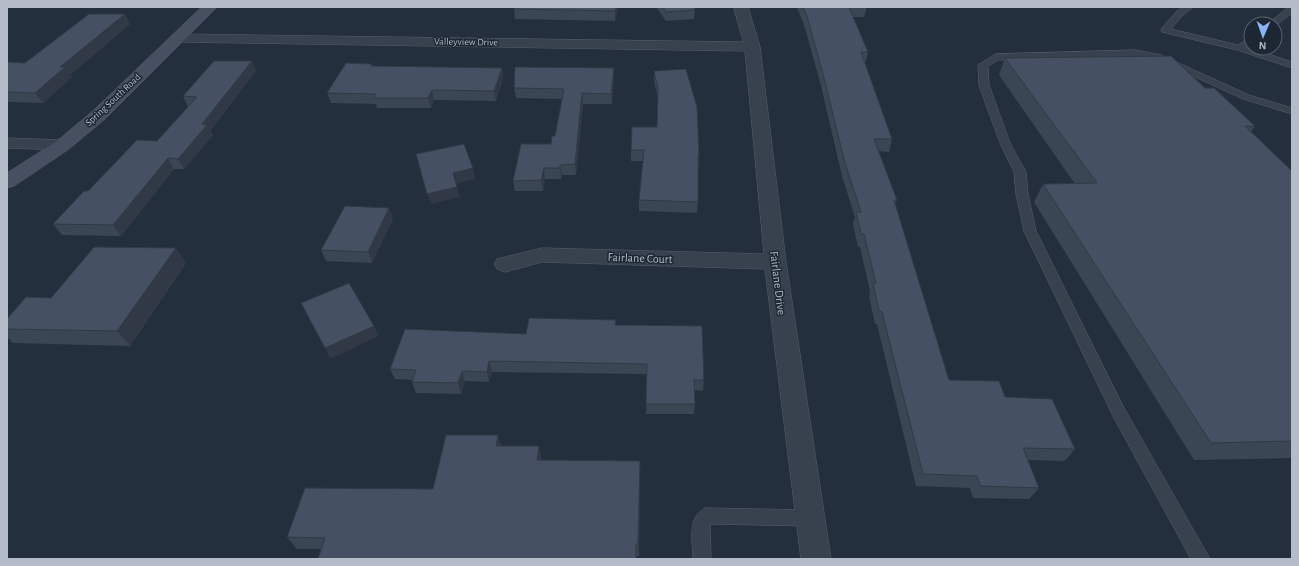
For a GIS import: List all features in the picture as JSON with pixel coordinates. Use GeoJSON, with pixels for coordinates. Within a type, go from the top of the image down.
{"type":"FeatureCollection","features":[{"type":"Feature","properties":{"kind":"street","name":"Spring South Road"},"geometry":{"type":"LineString","coordinates":[[7,182],[63,145],[100,114],[210,7]]}},
{"type":"Feature","properties":{"kind":"street","name":"Fairlane Drive"},"geometry":{"type":"LineString","coordinates":[[742,7],[752,47],[775,262],[816,559]]}},
{"type":"Feature","properties":{"kind":"street","name":"Valleyview Drive"},"geometry":{"type":"LineString","coordinates":[[179,38],[752,47]]}},
{"type":"Feature","properties":{"kind":"street"},"geometry":{"type":"LineString","coordinates":[[7,143],[63,145]]}},
{"type":"Feature","properties":{"kind":"street","name":"Fairlane Court"},"geometry":{"type":"LineString","coordinates":[[505,264],[542,255],[775,262]]}},
{"type":"Feature","properties":{"kind":"lane"},"geometry":{"type":"LineString","coordinates":[[1189,7],[1179,14],[1165,30],[1240,48],[1292,65]]}},
{"type":"Feature","properties":{"kind":"lane"},"geometry":{"type":"LineString","coordinates":[[1283,16],[1292,9]]}},
{"type":"Feature","properties":{"kind":"lane"},"geometry":{"type":"LineString","coordinates":[[1201,559],[1119,413],[1030,231],[1022,194],[1020,172],[1005,143],[984,85],[983,65],[996,57],[1136,53],[1158,57],[1246,97],[1292,111]]}},
{"type":"Feature","properties":{"kind":"lane"},"geometry":{"type":"LineString","coordinates":[[702,559],[701,523],[706,516],[810,518]]}},
{"type":"Feature","properties":{"kind":"building"},"geometry":{"type":"Polygon","coordinates":[[[515,7],[616,7],[615,11],[514,9],[515,7]]]}},
{"type":"Feature","properties":{"kind":"building"},"geometry":{"type":"Polygon","coordinates":[[[663,7],[694,7],[695,10],[666,12],[663,7]]]}},
{"type":"Feature","properties":{"kind":"building"},"geometry":{"type":"Polygon","coordinates":[[[803,7],[849,7],[868,52],[861,52],[892,139],[874,139],[897,200],[894,200],[949,380],[999,381],[1005,397],[1052,399],[1075,449],[1023,448],[1039,488],[980,486],[977,476],[923,474],[882,312],[879,311],[873,283],[876,283],[864,234],[861,234],[856,212],[861,212],[845,163],[823,74],[807,16],[803,7]]]}},
{"type":"Feature","properties":{"kind":"building"},"geometry":{"type":"Polygon","coordinates":[[[89,14],[125,14],[60,67],[65,67],[35,93],[7,92],[7,62],[25,63],[89,14]]]}},
{"type":"Feature","properties":{"kind":"building"},"geometry":{"type":"Polygon","coordinates":[[[1171,56],[1205,88],[1214,88],[1255,126],[1245,126],[1292,171],[1292,441],[1211,443],[1043,184],[1097,183],[1005,58],[1171,56]]]}},
{"type":"Feature","properties":{"kind":"building"},"geometry":{"type":"Polygon","coordinates":[[[214,61],[252,61],[202,124],[207,125],[178,159],[168,158],[113,225],[53,224],[84,191],[88,191],[137,140],[157,141],[197,97],[183,96],[214,61]]]}},
{"type":"Feature","properties":{"kind":"building"},"geometry":{"type":"Polygon","coordinates":[[[346,63],[372,64],[371,66],[502,68],[494,91],[432,90],[428,98],[374,98],[376,94],[327,93],[346,63]]]}},
{"type":"Feature","properties":{"kind":"building"},"geometry":{"type":"Polygon","coordinates":[[[515,67],[614,68],[611,94],[582,93],[575,164],[560,165],[560,168],[544,168],[541,180],[513,181],[521,144],[551,144],[552,136],[555,136],[564,89],[514,88],[515,67]]]}},
{"type":"Feature","properties":{"kind":"building"},"geometry":{"type":"Polygon","coordinates":[[[686,69],[697,107],[699,156],[698,202],[639,200],[644,150],[631,150],[632,127],[657,127],[658,89],[654,71],[686,69]]]}},
{"type":"Feature","properties":{"kind":"building"},"geometry":{"type":"Polygon","coordinates":[[[464,144],[473,168],[453,173],[457,187],[427,194],[416,154],[464,144]]]}},
{"type":"Feature","properties":{"kind":"building"},"geometry":{"type":"Polygon","coordinates":[[[345,206],[389,208],[368,252],[321,250],[345,206]]]}},
{"type":"Feature","properties":{"kind":"building"},"geometry":{"type":"Polygon","coordinates":[[[94,247],[176,248],[117,331],[7,329],[7,319],[26,297],[51,298],[94,247]]]}},
{"type":"Feature","properties":{"kind":"building"},"geometry":{"type":"Polygon","coordinates":[[[349,283],[374,326],[325,348],[301,303],[349,283]]]}},
{"type":"Feature","properties":{"kind":"building"},"geometry":{"type":"Polygon","coordinates":[[[529,318],[616,320],[615,325],[702,326],[704,380],[694,380],[695,404],[646,404],[647,364],[489,361],[487,372],[462,371],[458,383],[412,382],[416,370],[390,369],[405,329],[526,334],[529,318]]]}},
{"type":"Feature","properties":{"kind":"building"},"geometry":{"type":"Polygon","coordinates":[[[446,435],[498,435],[496,446],[539,446],[537,460],[640,461],[638,544],[636,544],[636,559],[318,559],[325,538],[287,537],[305,488],[433,489],[446,435]]]}}]}
